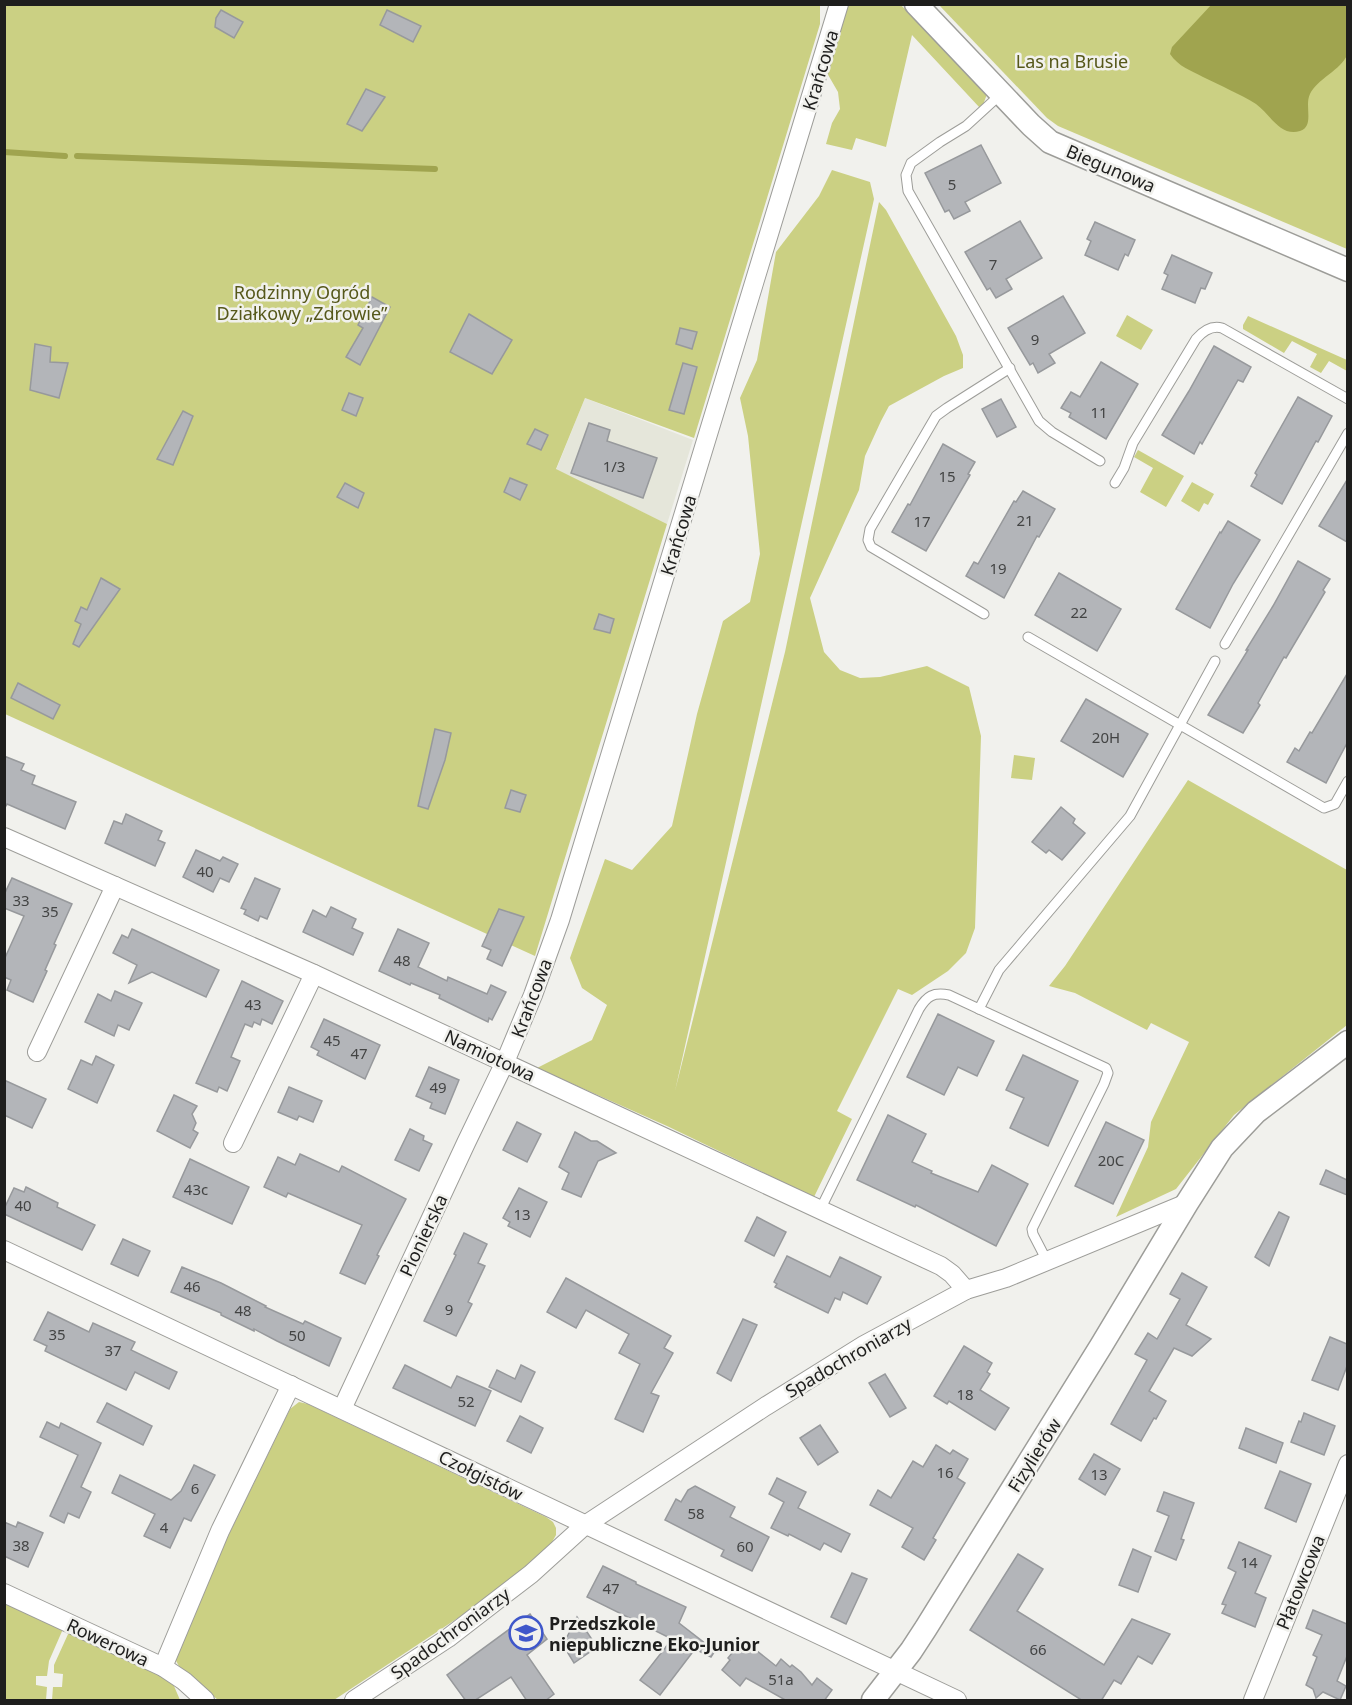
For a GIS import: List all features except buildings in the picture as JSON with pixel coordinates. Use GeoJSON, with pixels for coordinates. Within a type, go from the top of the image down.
{"type":"FeatureCollection","features":[{"type":"Feature","properties":{"kind":"street","name":"Krańcowa"},"geometry":{"type":"LineString","coordinates":[[505,1062],[533,995],[560,920],[839,4]]}},
{"type":"Feature","properties":{"kind":"street","name":"Biegunowa"},"geometry":{"type":"LineString","coordinates":[[916,4],[1050,142],[1347,270]]}},
{"type":"Feature","properties":{"kind":"street","name":"Namiotowa"},"geometry":{"type":"LineString","coordinates":[[4,837],[314,974],[941,1266],[952,1274],[966,1290]]}},
{"type":"Feature","properties":{"kind":"street"},"geometry":{"type":"LineString","coordinates":[[37,1052],[115,886]]}},
{"type":"Feature","properties":{"kind":"street"},"geometry":{"type":"LineString","coordinates":[[233,1143],[314,974]]}},
{"type":"Feature","properties":{"kind":"street"},"geometry":{"type":"LineString","coordinates":[[1187,1203],[1222,1148],[1245,1123],[1347,1042]]}},
{"type":"Feature","properties":{"kind":"street","name":"Pionierska"},"geometry":{"type":"LineString","coordinates":[[342,1409],[505,1062]]}},
{"type":"Feature","properties":{"kind":"street","name":"Spadochroniarzy"},"geometry":{"type":"LineString","coordinates":[[354,1701],[448,1638],[531,1574],[585,1525],[766,1406],[864,1345],[966,1290],[1006,1278],[1187,1203]]}},
{"type":"Feature","properties":{"kind":"street","name":"Fizylierów"},"geometry":{"type":"LineString","coordinates":[[873,1701],[926,1628],[1013,1490],[1187,1203]]}},
{"type":"Feature","properties":{"kind":"street","name":"Czołgistów"},"geometry":{"type":"LineString","coordinates":[[4,1250],[957,1701]]}},
{"type":"Feature","properties":{"kind":"street"},"geometry":{"type":"LineString","coordinates":[[163,1667],[220,1531],[291,1385]]}},
{"type":"Feature","properties":{"kind":"street","name":"Płatowcowa"},"geometry":{"type":"LineString","coordinates":[[1253,1701],[1347,1464]]}},
{"type":"Feature","properties":{"kind":"street","name":"Rowerowa"},"geometry":{"type":"LineString","coordinates":[[4,1593],[163,1667],[184,1681],[205,1701]]}},
{"type":"Feature","properties":{"kind":"lane"},"geometry":{"type":"LineString","coordinates":[[1001,94],[966,126],[911,163],[906,175],[908,191],[1039,421],[1052,432],[1100,461]]}},
{"type":"Feature","properties":{"kind":"lane"},"geometry":{"type":"LineString","coordinates":[[1115,483],[1124,468],[1133,443],[1196,339],[1209,329],[1222,328],[1347,399]]}},
{"type":"Feature","properties":{"kind":"lane"},"geometry":{"type":"LineString","coordinates":[[984,614],[871,548],[869,537],[870,529],[936,416],[1010,368]]}},
{"type":"Feature","properties":{"kind":"lane"},"geometry":{"type":"LineString","coordinates":[[1225,644],[1347,433]]}},
{"type":"Feature","properties":{"kind":"lane"},"geometry":{"type":"LineString","coordinates":[[1028,637],[1324,808],[1335,804],[1347,781]]}},
{"type":"Feature","properties":{"kind":"lane"},"geometry":{"type":"LineString","coordinates":[[979,1009],[999,970],[1130,816],[1215,661]]}},
{"type":"Feature","properties":{"kind":"lane"},"geometry":{"type":"LineString","coordinates":[[820,1210],[923,1002],[937,993],[949,995],[1106,1068],[1108,1073],[1032,1229],[1047,1260]]}},
{"type":"Feature","properties":{"kind":"shaded area"},"geometry":{"type":"Polygon","coordinates":[[[1212,4],[1347,5],[1349,39],[1347,55],[1340,65],[1313,89],[1308,99],[1307,125],[1300,131],[1293,132],[1281,128],[1256,104],[1185,68],[1170,54],[1172,47],[1212,4]]]}},
{"type":"Feature","properties":{"kind":"shaded area"},"geometry":{"type":"Polygon","coordinates":[[[585,398],[693,440],[667,524],[556,470],[585,398]]]}},
{"type":"Feature","properties":{"kind":"green space","name":"Rodzinny Ogród Działkowy „Zdrowie”"},"geometry":{"type":"Polygon","coordinates":[[[4,5],[820,5],[820,24],[694,438],[585,398],[556,469],[667,524],[535,956],[5,714],[4,5]]]}},
{"type":"Feature","properties":{"kind":"green space"},"geometry":{"type":"Polygon","coordinates":[[[847,5],[901,5],[987,94],[983,105],[980,108],[912,35],[886,147],[856,138],[852,150],[826,144],[832,123],[840,109],[838,92],[827,73],[847,5]]]}},
{"type":"Feature","properties":{"kind":"green space","name":"Las na Brusie"},"geometry":{"type":"Polygon","coordinates":[[[939,5],[1347,5],[1347,249],[1058,126],[1047,118],[939,5]]]}},
{"type":"Feature","properties":{"kind":"green space"},"geometry":{"type":"Polygon","coordinates":[[[832,170],[870,182],[874,199],[675,1091],[785,652],[879,202],[886,210],[956,336],[963,355],[963,368],[889,406],[865,456],[859,490],[810,598],[824,652],[840,670],[860,678],[880,677],[927,666],[969,687],[981,736],[975,928],[966,953],[948,971],[912,995],[898,989],[837,1111],[852,1119],[814,1197],[667,1126],[537,1068],[592,1040],[607,1005],[582,988],[570,958],[605,859],[632,870],[672,826],[697,714],[723,621],[750,602],[760,554],[748,436],[740,398],[757,360],[776,252],[819,196],[832,170]]]}},
{"type":"Feature","properties":{"kind":"green space"},"geometry":{"type":"Polygon","coordinates":[[[1127,315],[1153,330],[1141,350],[1116,336],[1127,315]]]}},
{"type":"Feature","properties":{"kind":"green space"},"geometry":{"type":"Polygon","coordinates":[[[1248,316],[1347,360],[1347,371],[1329,361],[1321,373],[1310,367],[1317,354],[1292,341],[1284,353],[1243,329],[1248,316]]]}},
{"type":"Feature","properties":{"kind":"green space"},"geometry":{"type":"Polygon","coordinates":[[[1138,450],[1184,476],[1166,507],[1140,492],[1153,468],[1134,457],[1138,450]]]}},
{"type":"Feature","properties":{"kind":"green space"},"geometry":{"type":"Polygon","coordinates":[[[1192,482],[1214,494],[1208,505],[1204,503],[1199,512],[1181,501],[1192,482]]]}},
{"type":"Feature","properties":{"kind":"green space"},"geometry":{"type":"Polygon","coordinates":[[[1014,755],[1035,758],[1032,780],[1011,778],[1014,755]]]}},
{"type":"Feature","properties":{"kind":"green space"},"geometry":{"type":"Polygon","coordinates":[[[1188,780],[1347,870],[1347,1025],[1234,1115],[1176,1189],[1116,1217],[1148,1147],[1151,1122],[1189,1042],[1151,1023],[1147,1030],[1075,993],[1049,986],[1065,966],[1188,780]]]}},
{"type":"Feature","properties":{"kind":"green space"},"geometry":{"type":"Polygon","coordinates":[[[299,1402],[308,1404],[546,1517],[553,1522],[556,1535],[547,1551],[470,1610],[334,1700],[218,1700],[180,1668],[175,1659],[229,1534],[290,1409],[299,1402]]]}},
{"type":"Feature","properties":{"kind":"green space"},"geometry":{"type":"Polygon","coordinates":[[[5,1602],[63,1629],[49,1661],[47,1676],[36,1676],[36,1685],[47,1687],[46,1700],[5,1700],[5,1602]]]}},
{"type":"Feature","properties":{"kind":"green space"},"geometry":{"type":"Polygon","coordinates":[[[69,1632],[162,1675],[174,1686],[180,1700],[52,1700],[53,1687],[62,1687],[63,1674],[54,1673],[54,1665],[69,1632]]]}},
{"type":"Feature","properties":{"kind":"waterway"},"geometry":{"type":"LineString","coordinates":[[4,152],[65,156]]}},
{"type":"Feature","properties":{"kind":"waterway"},"geometry":{"type":"LineString","coordinates":[[77,156],[435,169]]}},
{"type":"Feature","properties":{"kind":"place","name":"Przedszkole niepubliczne Eko-Junior"},"geometry":{"type":"Point","coordinates":[526,1633]}}]}
